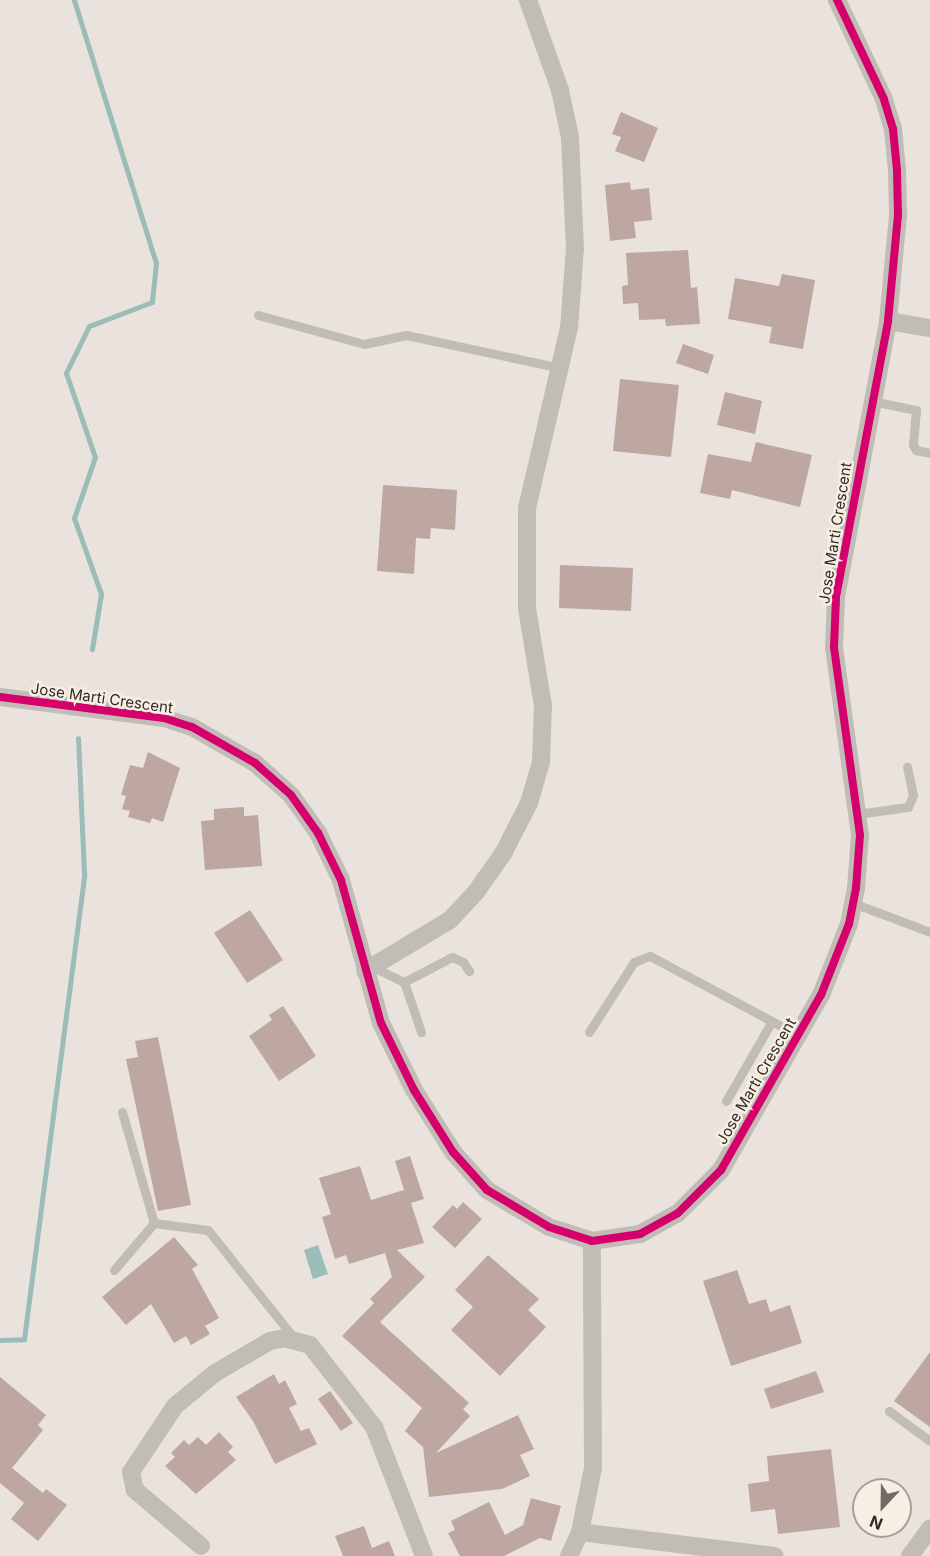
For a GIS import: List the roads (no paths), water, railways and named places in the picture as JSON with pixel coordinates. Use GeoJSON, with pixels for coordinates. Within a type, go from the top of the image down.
{"type":"FeatureCollection","features":[{"type":"Feature","properties":{"kind":"street"},"geometry":{"type":"LineString","coordinates":[[369,969],[450,920],[476,892],[504,852],[529,804],[541,762],[543,706],[527,608],[526,508],[561,368],[575,249],[570,136],[560,90],[528,0]]}},
{"type":"Feature","properties":{"kind":"street","name":"Jose Marti Crescent"},"geometry":{"type":"LineString","coordinates":[[0,697],[164,718],[192,727],[255,763],[291,795],[318,833],[341,880],[369,969],[381,1023],[414,1090],[453,1152],[487,1190],[519,1212],[549,1227],[592,1241],[640,1234],[678,1213],[721,1170],[798,1035],[836,964],[853,903],[860,835],[834,647],[836,597],[888,321],[898,215],[893,129],[884,99],[837,0]]}},
{"type":"Feature","properties":{"kind":"street"},"geometry":{"type":"LineString","coordinates":[[888,321],[930,328]]}},
{"type":"Feature","properties":{"kind":"street"},"geometry":{"type":"LineString","coordinates":[[569,1556],[580,1532],[593,1468],[592,1241]]}},
{"type":"Feature","properties":{"kind":"street"},"geometry":{"type":"LineString","coordinates":[[201,1546],[135,1490],[131,1472],[175,1406],[215,1373],[270,1341],[295,1340],[310,1345],[374,1427],[424,1556]]}},
{"type":"Feature","properties":{"kind":"street"},"geometry":{"type":"LineString","coordinates":[[910,1556],[930,1528]]}},
{"type":"Feature","properties":{"kind":"street"},"geometry":{"type":"LineString","coordinates":[[580,1532],[775,1556]]}},
{"type":"Feature","properties":{"kind":"lane"},"geometry":{"type":"LineString","coordinates":[[258,315],[364,344],[405,335],[561,368]]}},
{"type":"Feature","properties":{"kind":"lane"},"geometry":{"type":"LineString","coordinates":[[872,401],[916,410],[913,445],[916,450],[930,453]]}},
{"type":"Feature","properties":{"kind":"lane"},"geometry":{"type":"LineString","coordinates":[[857,814],[908,807],[913,795],[907,766]]}},
{"type":"Feature","properties":{"kind":"lane"},"geometry":{"type":"LineString","coordinates":[[853,903],[930,932]]}},
{"type":"Feature","properties":{"kind":"lane"},"geometry":{"type":"LineString","coordinates":[[589,1032],[641,956],[650,956],[798,1035]]}},
{"type":"Feature","properties":{"kind":"lane"},"geometry":{"type":"LineString","coordinates":[[369,969],[404,982],[452,957],[469,971]]}},
{"type":"Feature","properties":{"kind":"lane"},"geometry":{"type":"LineString","coordinates":[[404,982],[421,1032]]}},
{"type":"Feature","properties":{"kind":"lane"},"geometry":{"type":"LineString","coordinates":[[726,1101],[772,1021]]}},
{"type":"Feature","properties":{"kind":"lane"},"geometry":{"type":"LineString","coordinates":[[122,1112],[154,1222]]}},
{"type":"Feature","properties":{"kind":"lane"},"geometry":{"type":"LineString","coordinates":[[114,1270],[154,1222]]}},
{"type":"Feature","properties":{"kind":"lane"},"geometry":{"type":"LineString","coordinates":[[154,1222],[208,1230],[295,1340]]}},
{"type":"Feature","properties":{"kind":"lane"},"geometry":{"type":"LineString","coordinates":[[889,1411],[930,1441]]}},
{"type":"Feature","properties":{"kind":"water"},"geometry":{"type":"Polygon","coordinates":[[[318,1245],[328,1274],[313,1279],[304,1250],[318,1245]]]}},
{"type":"Feature","properties":{"kind":"waterway"},"geometry":{"type":"LineString","coordinates":[[74,0],[156,263],[152,302],[89,326],[66,373],[95,457],[74,518],[101,594],[92,649]]}},
{"type":"Feature","properties":{"kind":"waterway"},"geometry":{"type":"LineString","coordinates":[[0,1340],[24,1339],[84,874],[78,738]]}}]}
